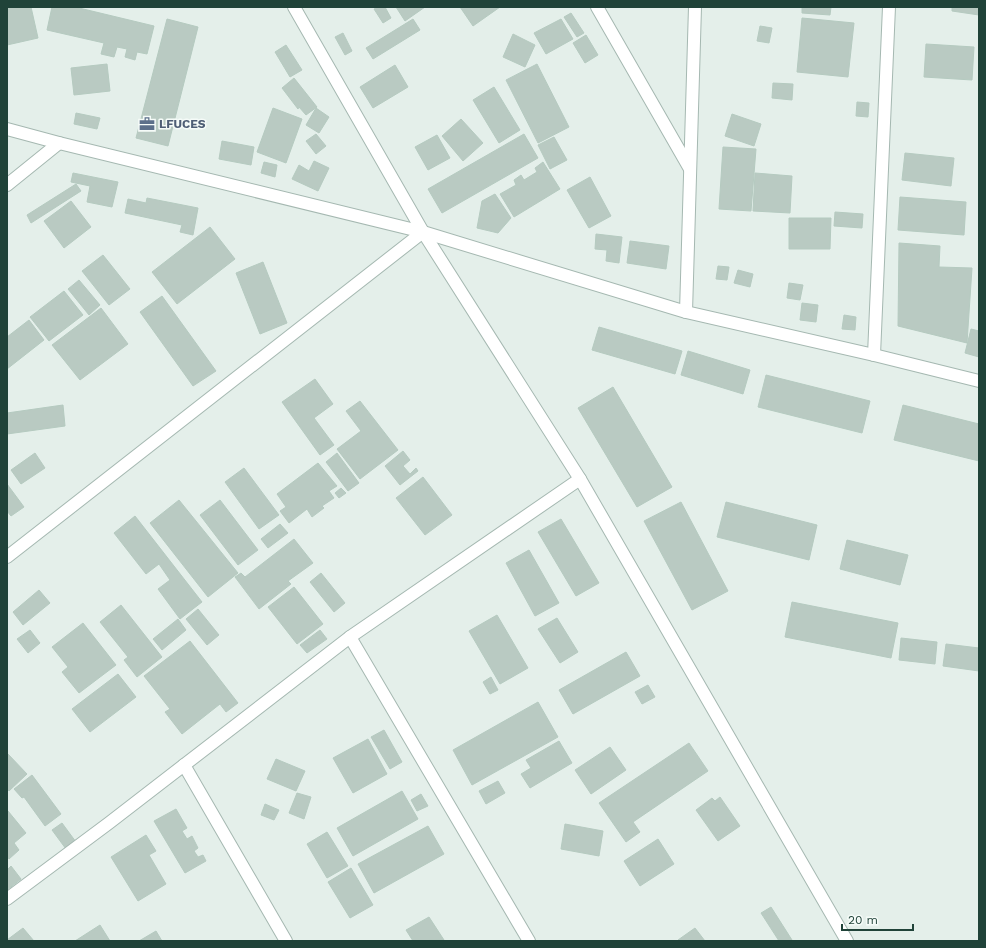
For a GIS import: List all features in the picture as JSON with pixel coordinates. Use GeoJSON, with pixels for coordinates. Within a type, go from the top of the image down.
{"type":"FeatureCollection","features":[{"type":"Feature","properties":{"kind":"street"},"geometry":{"type":"LineString","coordinates":[[294,7],[423,232],[580,479],[847,941]]}},
{"type":"Feature","properties":{"kind":"street"},"geometry":{"type":"LineString","coordinates":[[597,7],[690,169]]}},
{"type":"Feature","properties":{"kind":"street"},"geometry":{"type":"LineString","coordinates":[[686,312],[695,7]]}},
{"type":"Feature","properties":{"kind":"street"},"geometry":{"type":"LineString","coordinates":[[874,355],[889,7]]}},
{"type":"Feature","properties":{"kind":"street"},"geometry":{"type":"LineString","coordinates":[[7,129],[423,232],[686,312],[874,355],[979,381]]}},
{"type":"Feature","properties":{"kind":"street"},"geometry":{"type":"LineString","coordinates":[[7,185],[59,143]]}},
{"type":"Feature","properties":{"kind":"street"},"geometry":{"type":"LineString","coordinates":[[7,557],[423,232]]}},
{"type":"Feature","properties":{"kind":"street"},"geometry":{"type":"LineString","coordinates":[[7,899],[102,828],[350,637],[580,479]]}},
{"type":"Feature","properties":{"kind":"street"},"geometry":{"type":"LineString","coordinates":[[350,637],[529,941]]}},
{"type":"Feature","properties":{"kind":"street"},"geometry":{"type":"LineString","coordinates":[[184,765],[286,941]]}},
{"type":"Feature","properties":{"kind":"building"},"geometry":{"type":"Polygon","coordinates":[[[7,7],[31,7],[38,38],[7,45],[7,7]]]}},
{"type":"Feature","properties":{"kind":"building"},"geometry":{"type":"Polygon","coordinates":[[[52,7],[75,7],[154,26],[147,54],[137,52],[135,60],[125,57],[127,49],[117,47],[114,57],[101,54],[104,43],[47,30],[52,7]]]}},
{"type":"Feature","properties":{"kind":"building"},"geometry":{"type":"Polygon","coordinates":[[[378,7],[385,7],[391,18],[383,23],[374,9],[378,7]]]}},
{"type":"Feature","properties":{"kind":"building"},"geometry":{"type":"Polygon","coordinates":[[[396,7],[425,7],[405,21],[396,7]]]}},
{"type":"Feature","properties":{"kind":"building"},"geometry":{"type":"Polygon","coordinates":[[[460,7],[500,7],[473,26],[460,7]]]}},
{"type":"Feature","properties":{"kind":"building"},"geometry":{"type":"Polygon","coordinates":[[[802,7],[831,7],[830,15],[802,13],[802,7]]]}},
{"type":"Feature","properties":{"kind":"building"},"geometry":{"type":"Polygon","coordinates":[[[952,7],[979,7],[979,15],[952,11],[952,7]]]}},
{"type":"Feature","properties":{"kind":"building"},"geometry":{"type":"Polygon","coordinates":[[[571,13],[584,33],[577,37],[564,17],[571,13]]]}},
{"type":"Feature","properties":{"kind":"building"},"geometry":{"type":"Polygon","coordinates":[[[802,18],[854,23],[848,77],[797,72],[802,18]]]}},
{"type":"Feature","properties":{"kind":"building"},"geometry":{"type":"Polygon","coordinates":[[[167,19],[198,27],[168,146],[136,138],[167,19]]]}},
{"type":"Feature","properties":{"kind":"building"},"geometry":{"type":"Polygon","coordinates":[[[413,19],[420,30],[373,59],[366,48],[413,19]]]}},
{"type":"Feature","properties":{"kind":"building"},"geometry":{"type":"Polygon","coordinates":[[[561,19],[573,39],[546,54],[534,33],[561,19]]]}},
{"type":"Feature","properties":{"kind":"building"},"geometry":{"type":"Polygon","coordinates":[[[760,26],[772,28],[769,43],[757,41],[760,26]]]}},
{"type":"Feature","properties":{"kind":"building"},"geometry":{"type":"Polygon","coordinates":[[[343,33],[352,51],[345,55],[335,37],[343,33]]]}},
{"type":"Feature","properties":{"kind":"building"},"geometry":{"type":"Polygon","coordinates":[[[513,34],[535,45],[525,67],[503,57],[513,34]]]}},
{"type":"Feature","properties":{"kind":"building"},"geometry":{"type":"Polygon","coordinates":[[[586,35],[598,55],[585,63],[573,43],[586,35]]]}},
{"type":"Feature","properties":{"kind":"building"},"geometry":{"type":"Polygon","coordinates":[[[926,44],[974,47],[972,80],[924,77],[926,44]]]}},
{"type":"Feature","properties":{"kind":"building"},"geometry":{"type":"Polygon","coordinates":[[[286,45],[302,70],[290,77],[275,52],[286,45]]]}},
{"type":"Feature","properties":{"kind":"building"},"geometry":{"type":"Polygon","coordinates":[[[107,64],[110,91],[74,95],[71,68],[107,64]]]}},
{"type":"Feature","properties":{"kind":"building"},"geometry":{"type":"Polygon","coordinates":[[[537,64],[569,127],[538,143],[506,80],[537,64]]]}},
{"type":"Feature","properties":{"kind":"building"},"geometry":{"type":"Polygon","coordinates":[[[395,65],[408,87],[373,108],[360,87],[395,65]]]}},
{"type":"Feature","properties":{"kind":"building"},"geometry":{"type":"Polygon","coordinates":[[[294,78],[317,107],[306,115],[299,107],[298,109],[282,88],[294,78]]]}},
{"type":"Feature","properties":{"kind":"building"},"geometry":{"type":"Polygon","coordinates":[[[773,83],[793,84],[792,100],[772,98],[773,83]]]}},
{"type":"Feature","properties":{"kind":"building"},"geometry":{"type":"Polygon","coordinates":[[[494,87],[520,130],[499,143],[473,100],[494,87]]]}},
{"type":"Feature","properties":{"kind":"building"},"geometry":{"type":"Polygon","coordinates":[[[857,102],[869,103],[868,117],[856,116],[857,102]]]}},
{"type":"Feature","properties":{"kind":"building"},"geometry":{"type":"Polygon","coordinates":[[[273,108],[302,119],[286,163],[257,152],[273,108]]]}},
{"type":"Feature","properties":{"kind":"building"},"geometry":{"type":"Polygon","coordinates":[[[316,108],[329,117],[319,133],[306,125],[316,108]]]}},
{"type":"Feature","properties":{"kind":"building"},"geometry":{"type":"Polygon","coordinates":[[[76,113],[100,118],[97,129],[74,124],[76,113]]]}},
{"type":"Feature","properties":{"kind":"building"},"geometry":{"type":"Polygon","coordinates":[[[732,114],[761,124],[754,146],[725,136],[732,114]]]}},
{"type":"Feature","properties":{"kind":"building"},"geometry":{"type":"Polygon","coordinates":[[[461,119],[483,143],[463,161],[442,136],[461,119]]]}},
{"type":"Feature","properties":{"kind":"building"},"geometry":{"type":"Polygon","coordinates":[[[316,134],[326,146],[316,154],[306,141],[316,134]]]}},
{"type":"Feature","properties":{"kind":"building"},"geometry":{"type":"Polygon","coordinates":[[[524,134],[538,158],[442,213],[428,189],[524,134]]]}},
{"type":"Feature","properties":{"kind":"building"},"geometry":{"type":"Polygon","coordinates":[[[437,135],[450,158],[428,170],[415,147],[437,135]]]}},
{"type":"Feature","properties":{"kind":"building"},"geometry":{"type":"Polygon","coordinates":[[[554,137],[567,160],[550,169],[538,145],[554,137]]]}},
{"type":"Feature","properties":{"kind":"building"},"geometry":{"type":"Polygon","coordinates":[[[222,141],[254,147],[251,165],[219,159],[222,141]]]}},
{"type":"Feature","properties":{"kind":"building"},"geometry":{"type":"Polygon","coordinates":[[[723,147],[756,149],[751,211],[719,209],[723,147]]]}},
{"type":"Feature","properties":{"kind":"building"},"geometry":{"type":"Polygon","coordinates":[[[905,153],[954,158],[951,186],[902,180],[905,153]]]}},
{"type":"Feature","properties":{"kind":"building"},"geometry":{"type":"Polygon","coordinates":[[[314,161],[329,168],[318,191],[292,179],[299,165],[309,171],[314,161]]]}},
{"type":"Feature","properties":{"kind":"building"},"geometry":{"type":"Polygon","coordinates":[[[264,162],[277,165],[275,177],[261,173],[264,162]]]}},
{"type":"Feature","properties":{"kind":"building"},"geometry":{"type":"Polygon","coordinates":[[[543,162],[560,189],[514,217],[500,194],[516,185],[514,180],[521,175],[524,180],[537,172],[535,168],[543,162]]]}},
{"type":"Feature","properties":{"kind":"building"},"geometry":{"type":"Polygon","coordinates":[[[73,173],[118,182],[112,207],[87,202],[90,186],[71,182],[73,173]]]}},
{"type":"Feature","properties":{"kind":"building"},"geometry":{"type":"Polygon","coordinates":[[[755,173],[792,176],[790,213],[753,211],[755,173]]]}},
{"type":"Feature","properties":{"kind":"building"},"geometry":{"type":"Polygon","coordinates":[[[590,177],[611,216],[589,228],[567,190],[590,177]]]}},
{"type":"Feature","properties":{"kind":"building"},"geometry":{"type":"Polygon","coordinates":[[[76,184],[81,191],[31,223],[27,215],[76,184]]]}},
{"type":"Feature","properties":{"kind":"building"},"geometry":{"type":"Polygon","coordinates":[[[495,194],[511,218],[498,233],[477,228],[482,201],[495,194]]]}},
{"type":"Feature","properties":{"kind":"building"},"geometry":{"type":"Polygon","coordinates":[[[900,197],[966,202],[964,235],[898,230],[900,197]]]}},
{"type":"Feature","properties":{"kind":"building"},"geometry":{"type":"Polygon","coordinates":[[[147,198],[198,208],[193,235],[180,232],[182,225],[125,213],[128,199],[146,203],[147,198]]]}},
{"type":"Feature","properties":{"kind":"building"},"geometry":{"type":"Polygon","coordinates":[[[71,201],[91,227],[64,248],[44,221],[71,201]]]}},
{"type":"Feature","properties":{"kind":"building"},"geometry":{"type":"Polygon","coordinates":[[[835,212],[863,214],[862,228],[834,226],[835,212]]]}},
{"type":"Feature","properties":{"kind":"building"},"geometry":{"type":"Polygon","coordinates":[[[789,218],[831,218],[830,249],[789,249],[789,218]]]}},
{"type":"Feature","properties":{"kind":"building"},"geometry":{"type":"Polygon","coordinates":[[[210,227],[235,259],[177,304],[152,272],[210,227]]]}},
{"type":"Feature","properties":{"kind":"building"},"geometry":{"type":"Polygon","coordinates":[[[596,234],[622,237],[619,263],[606,261],[607,250],[595,249],[596,234]]]}},
{"type":"Feature","properties":{"kind":"building"},"geometry":{"type":"Polygon","coordinates":[[[630,241],[669,246],[666,269],[627,263],[630,241]]]}},
{"type":"Feature","properties":{"kind":"building"},"geometry":{"type":"Polygon","coordinates":[[[899,243],[940,246],[939,267],[972,268],[967,343],[898,326],[899,243]]]}},
{"type":"Feature","properties":{"kind":"building"},"geometry":{"type":"Polygon","coordinates":[[[103,255],[130,289],[109,305],[82,271],[103,255]]]}},
{"type":"Feature","properties":{"kind":"building"},"geometry":{"type":"Polygon","coordinates":[[[263,262],[287,323],[260,334],[236,273],[263,262]]]}},
{"type":"Feature","properties":{"kind":"building"},"geometry":{"type":"Polygon","coordinates":[[[718,266],[729,267],[727,280],[716,279],[718,266]]]}},
{"type":"Feature","properties":{"kind":"building"},"geometry":{"type":"Polygon","coordinates":[[[738,270],[753,274],[750,287],[734,283],[738,270]]]}},
{"type":"Feature","properties":{"kind":"building"},"geometry":{"type":"Polygon","coordinates":[[[79,280],[100,305],[89,315],[68,289],[79,280]]]}},
{"type":"Feature","properties":{"kind":"building"},"geometry":{"type":"Polygon","coordinates":[[[789,283],[803,285],[800,300],[787,298],[789,283]]]}},
{"type":"Feature","properties":{"kind":"building"},"geometry":{"type":"Polygon","coordinates":[[[64,291],[83,315],[49,341],[30,317],[64,291]]]}},
{"type":"Feature","properties":{"kind":"building"},"geometry":{"type":"Polygon","coordinates":[[[162,296],[216,371],[193,386],[140,312],[162,296]]]}},
{"type":"Feature","properties":{"kind":"building"},"geometry":{"type":"Polygon","coordinates":[[[802,303],[818,305],[816,322],[800,320],[802,303]]]}},
{"type":"Feature","properties":{"kind":"building"},"geometry":{"type":"Polygon","coordinates":[[[101,308],[128,344],[80,380],[52,345],[101,308]]]}},
{"type":"Feature","properties":{"kind":"building"},"geometry":{"type":"Polygon","coordinates":[[[844,315],[856,317],[855,330],[842,329],[844,315]]]}},
{"type":"Feature","properties":{"kind":"building"},"geometry":{"type":"Polygon","coordinates":[[[29,320],[44,340],[7,369],[7,337],[29,320]]]}},
{"type":"Feature","properties":{"kind":"building"},"geometry":{"type":"Polygon","coordinates":[[[599,327],[682,351],[675,374],[592,350],[599,327]]]}},
{"type":"Feature","properties":{"kind":"building"},"geometry":{"type":"Polygon","coordinates":[[[971,329],[979,331],[979,357],[965,353],[971,329]]]}},
{"type":"Feature","properties":{"kind":"building"},"geometry":{"type":"Polygon","coordinates":[[[688,351],[750,370],[743,394],[681,375],[688,351]]]}},
{"type":"Feature","properties":{"kind":"building"},"geometry":{"type":"Polygon","coordinates":[[[766,375],[870,401],[862,433],[758,407],[766,375]]]}},
{"type":"Feature","properties":{"kind":"building"},"geometry":{"type":"Polygon","coordinates":[[[315,379],[333,404],[314,418],[334,445],[320,455],[282,402],[315,379]]]}},
{"type":"Feature","properties":{"kind":"building"},"geometry":{"type":"Polygon","coordinates":[[[613,387],[672,487],[637,507],[578,408],[613,387]]]}},
{"type":"Feature","properties":{"kind":"building"},"geometry":{"type":"Polygon","coordinates":[[[360,401],[398,450],[360,479],[337,449],[361,431],[346,411],[360,401]]]}},
{"type":"Feature","properties":{"kind":"building"},"geometry":{"type":"Polygon","coordinates":[[[63,405],[65,426],[7,434],[7,413],[63,405]]]}},
{"type":"Feature","properties":{"kind":"building"},"geometry":{"type":"Polygon","coordinates":[[[903,405],[979,424],[979,461],[894,440],[903,405]]]}},
{"type":"Feature","properties":{"kind":"building"},"geometry":{"type":"Polygon","coordinates":[[[403,451],[410,460],[403,466],[410,474],[416,468],[418,471],[400,485],[385,466],[403,451]]]}},
{"type":"Feature","properties":{"kind":"building"},"geometry":{"type":"Polygon","coordinates":[[[35,453],[45,468],[21,484],[11,470],[35,453]]]}},
{"type":"Feature","properties":{"kind":"building"},"geometry":{"type":"Polygon","coordinates":[[[337,453],[359,483],[348,491],[326,462],[337,453]]]}},
{"type":"Feature","properties":{"kind":"building"},"geometry":{"type":"Polygon","coordinates":[[[318,463],[337,486],[329,491],[334,498],[322,506],[324,508],[312,517],[307,509],[289,523],[280,511],[286,507],[277,494],[318,463]]]}},
{"type":"Feature","properties":{"kind":"building"},"geometry":{"type":"Polygon","coordinates":[[[244,468],[279,515],[259,529],[225,482],[244,468]]]}},
{"type":"Feature","properties":{"kind":"building"},"geometry":{"type":"Polygon","coordinates":[[[423,477],[452,515],[425,535],[396,498],[423,477]]]}},
{"type":"Feature","properties":{"kind":"building"},"geometry":{"type":"Polygon","coordinates":[[[7,484],[24,507],[11,516],[7,511],[7,484]]]}},
{"type":"Feature","properties":{"kind":"building"},"geometry":{"type":"Polygon","coordinates":[[[341,488],[346,493],[339,498],[335,493],[341,488]]]}},
{"type":"Feature","properties":{"kind":"building"},"geometry":{"type":"Polygon","coordinates":[[[179,500],[238,573],[208,597],[150,523],[179,500]]]}},
{"type":"Feature","properties":{"kind":"building"},"geometry":{"type":"Polygon","coordinates":[[[220,500],[258,550],[238,565],[200,515],[220,500]]]}},
{"type":"Feature","properties":{"kind":"building"},"geometry":{"type":"Polygon","coordinates":[[[681,502],[728,591],[692,610],[644,521],[681,502]]]}},
{"type":"Feature","properties":{"kind":"building"},"geometry":{"type":"Polygon","coordinates":[[[726,502],[817,525],[809,560],[717,537],[726,502]]]}},
{"type":"Feature","properties":{"kind":"building"},"geometry":{"type":"Polygon","coordinates":[[[135,516],[202,602],[180,619],[158,589],[170,580],[159,564],[146,574],[114,533],[135,516]]]}},
{"type":"Feature","properties":{"kind":"building"},"geometry":{"type":"Polygon","coordinates":[[[561,519],[599,583],[576,596],[538,532],[561,519]]]}},
{"type":"Feature","properties":{"kind":"building"},"geometry":{"type":"Polygon","coordinates":[[[280,524],[288,533],[268,548],[261,539],[280,524]]]}},
{"type":"Feature","properties":{"kind":"building"},"geometry":{"type":"Polygon","coordinates":[[[294,539],[313,563],[288,581],[291,584],[259,609],[235,577],[241,573],[245,577],[294,539]]]}},
{"type":"Feature","properties":{"kind":"building"},"geometry":{"type":"Polygon","coordinates":[[[847,540],[908,555],[900,585],[840,569],[847,540]]]}},
{"type":"Feature","properties":{"kind":"building"},"geometry":{"type":"Polygon","coordinates":[[[529,550],[559,603],[535,616],[506,563],[529,550]]]}},
{"type":"Feature","properties":{"kind":"building"},"geometry":{"type":"Polygon","coordinates":[[[321,573],[345,603],[334,612],[310,582],[321,573]]]}},
{"type":"Feature","properties":{"kind":"building"},"geometry":{"type":"Polygon","coordinates":[[[294,587],[323,624],[297,644],[268,607],[294,587]]]}},
{"type":"Feature","properties":{"kind":"building"},"geometry":{"type":"Polygon","coordinates":[[[39,590],[50,603],[23,625],[13,612],[39,590]]]}},
{"type":"Feature","properties":{"kind":"building"},"geometry":{"type":"Polygon","coordinates":[[[792,602],[898,623],[891,658],[785,637],[792,602]]]}},
{"type":"Feature","properties":{"kind":"building"},"geometry":{"type":"Polygon","coordinates":[[[121,605],[162,657],[137,677],[124,660],[128,657],[100,622],[121,605]]]}},
{"type":"Feature","properties":{"kind":"building"},"geometry":{"type":"Polygon","coordinates":[[[198,609],[219,635],[207,645],[186,619],[198,609]]]}},
{"type":"Feature","properties":{"kind":"building"},"geometry":{"type":"Polygon","coordinates":[[[497,615],[528,668],[500,684],[469,631],[497,615]]]}},
{"type":"Feature","properties":{"kind":"building"},"geometry":{"type":"Polygon","coordinates":[[[557,618],[578,652],[560,663],[538,629],[557,618]]]}},
{"type":"Feature","properties":{"kind":"building"},"geometry":{"type":"Polygon","coordinates":[[[178,619],[186,630],[162,650],[153,639],[178,619]]]}},
{"type":"Feature","properties":{"kind":"building"},"geometry":{"type":"Polygon","coordinates":[[[83,623],[116,665],[79,693],[62,672],[68,667],[52,647],[83,623]]]}},
{"type":"Feature","properties":{"kind":"building"},"geometry":{"type":"Polygon","coordinates":[[[30,630],[40,643],[28,653],[17,639],[30,630]]]}},
{"type":"Feature","properties":{"kind":"building"},"geometry":{"type":"Polygon","coordinates":[[[320,630],[327,639],[307,653],[300,645],[320,630]]]}},
{"type":"Feature","properties":{"kind":"building"},"geometry":{"type":"Polygon","coordinates":[[[901,638],[937,642],[935,664],[899,660],[901,638]]]}},
{"type":"Feature","properties":{"kind":"building"},"geometry":{"type":"Polygon","coordinates":[[[190,641],[238,703],[226,712],[220,704],[182,734],[165,712],[170,709],[144,676],[190,641]]]}},
{"type":"Feature","properties":{"kind":"building"},"geometry":{"type":"Polygon","coordinates":[[[946,644],[979,648],[979,671],[943,666],[946,644]]]}},
{"type":"Feature","properties":{"kind":"building"},"geometry":{"type":"Polygon","coordinates":[[[626,652],[640,676],[573,714],[559,690],[626,652]]]}},
{"type":"Feature","properties":{"kind":"building"},"geometry":{"type":"Polygon","coordinates":[[[118,674],[136,697],[90,732],[72,709],[118,674]]]}},
{"type":"Feature","properties":{"kind":"building"},"geometry":{"type":"Polygon","coordinates":[[[491,677],[498,690],[490,694],[483,682],[491,677]]]}},
{"type":"Feature","properties":{"kind":"building"},"geometry":{"type":"Polygon","coordinates":[[[648,685],[655,697],[642,704],[635,692],[648,685]]]}},
{"type":"Feature","properties":{"kind":"building"},"geometry":{"type":"Polygon","coordinates":[[[538,702],[558,737],[472,785],[453,750],[538,702]]]}},
{"type":"Feature","properties":{"kind":"building"},"geometry":{"type":"Polygon","coordinates":[[[384,730],[402,762],[390,769],[371,737],[384,730]]]}},
{"type":"Feature","properties":{"kind":"building"},"geometry":{"type":"Polygon","coordinates":[[[368,739],[387,774],[353,793],[333,758],[368,739]]]}},
{"type":"Feature","properties":{"kind":"building"},"geometry":{"type":"Polygon","coordinates":[[[559,741],[572,763],[530,788],[521,774],[531,768],[526,760],[559,741]]]}},
{"type":"Feature","properties":{"kind":"building"},"geometry":{"type":"Polygon","coordinates":[[[689,743],[708,771],[633,822],[640,832],[626,842],[599,803],[689,743]]]}},
{"type":"Feature","properties":{"kind":"building"},"geometry":{"type":"Polygon","coordinates":[[[610,747],[626,770],[591,794],[575,770],[610,747]]]}},
{"type":"Feature","properties":{"kind":"building"},"geometry":{"type":"Polygon","coordinates":[[[8,754],[27,774],[9,791],[7,789],[8,754]]]}},
{"type":"Feature","properties":{"kind":"building"},"geometry":{"type":"Polygon","coordinates":[[[276,759],[305,771],[296,791],[267,779],[276,759]]]}},
{"type":"Feature","properties":{"kind":"building"},"geometry":{"type":"Polygon","coordinates":[[[32,775],[61,814],[45,826],[24,797],[22,798],[14,789],[32,775]]]}},
{"type":"Feature","properties":{"kind":"building"},"geometry":{"type":"Polygon","coordinates":[[[498,781],[505,793],[486,804],[479,791],[498,781]]]}},
{"type":"Feature","properties":{"kind":"building"},"geometry":{"type":"Polygon","coordinates":[[[402,791],[418,819],[353,856],[337,828],[402,791]]]}},
{"type":"Feature","properties":{"kind":"building"},"geometry":{"type":"Polygon","coordinates":[[[297,793],[311,797],[304,819],[289,813],[297,793]]]}},
{"type":"Feature","properties":{"kind":"building"},"geometry":{"type":"Polygon","coordinates":[[[421,794],[428,806],[417,811],[411,800],[421,794]]]}},
{"type":"Feature","properties":{"kind":"building"},"geometry":{"type":"Polygon","coordinates":[[[720,797],[740,826],[718,841],[696,810],[712,798],[715,801],[720,797]]]}},
{"type":"Feature","properties":{"kind":"building"},"geometry":{"type":"Polygon","coordinates":[[[265,804],[279,810],[274,820],[261,815],[265,804]]]}},
{"type":"Feature","properties":{"kind":"building"},"geometry":{"type":"Polygon","coordinates":[[[176,809],[187,828],[182,831],[187,839],[192,836],[198,848],[194,851],[198,857],[203,855],[206,861],[185,873],[154,821],[176,809]]]}},
{"type":"Feature","properties":{"kind":"building"},"geometry":{"type":"Polygon","coordinates":[[[8,811],[26,833],[14,843],[19,850],[9,859],[7,856],[8,811]]]}},
{"type":"Feature","properties":{"kind":"building"},"geometry":{"type":"Polygon","coordinates":[[[62,823],[76,842],[66,849],[52,830],[62,823]]]}},
{"type":"Feature","properties":{"kind":"building"},"geometry":{"type":"Polygon","coordinates":[[[565,824],[603,831],[599,856],[561,849],[565,824]]]}},
{"type":"Feature","properties":{"kind":"building"},"geometry":{"type":"Polygon","coordinates":[[[428,826],[444,854],[374,893],[358,864],[428,826]]]}},
{"type":"Feature","properties":{"kind":"building"},"geometry":{"type":"Polygon","coordinates":[[[327,832],[348,866],[327,878],[307,844],[327,832]]]}},
{"type":"Feature","properties":{"kind":"building"},"geometry":{"type":"Polygon","coordinates":[[[146,835],[156,851],[149,855],[166,884],[138,901],[111,857],[146,835]]]}},
{"type":"Feature","properties":{"kind":"building"},"geometry":{"type":"Polygon","coordinates":[[[658,839],[674,864],[640,886],[624,861],[658,839]]]}},
{"type":"Feature","properties":{"kind":"building"},"geometry":{"type":"Polygon","coordinates":[[[11,866],[21,879],[7,890],[7,870],[11,866]]]}},
{"type":"Feature","properties":{"kind":"building"},"geometry":{"type":"Polygon","coordinates":[[[351,868],[373,905],[350,918],[328,882],[351,868]]]}},
{"type":"Feature","properties":{"kind":"building"},"geometry":{"type":"Polygon","coordinates":[[[771,907],[792,940],[791,941],[779,941],[761,913],[771,907]]]}},
{"type":"Feature","properties":{"kind":"building"},"geometry":{"type":"Polygon","coordinates":[[[429,917],[444,940],[413,941],[406,930],[429,917]]]}},
{"type":"Feature","properties":{"kind":"building"},"geometry":{"type":"Polygon","coordinates":[[[100,925],[110,941],[75,941],[100,925]]]}},
{"type":"Feature","properties":{"kind":"building"},"geometry":{"type":"Polygon","coordinates":[[[23,928],[34,941],[7,941],[7,940],[23,928]]]}},
{"type":"Feature","properties":{"kind":"building"},"geometry":{"type":"Polygon","coordinates":[[[695,928],[705,941],[678,940],[695,928]]]}},
{"type":"Feature","properties":{"kind":"building"},"geometry":{"type":"Polygon","coordinates":[[[156,931],[162,941],[139,941],[156,931]]]}},
{"type":"Feature","properties":{"kind":"place","name":"LFUCES"},"geometry":{"type":"Point","coordinates":[147,124]}}]}
